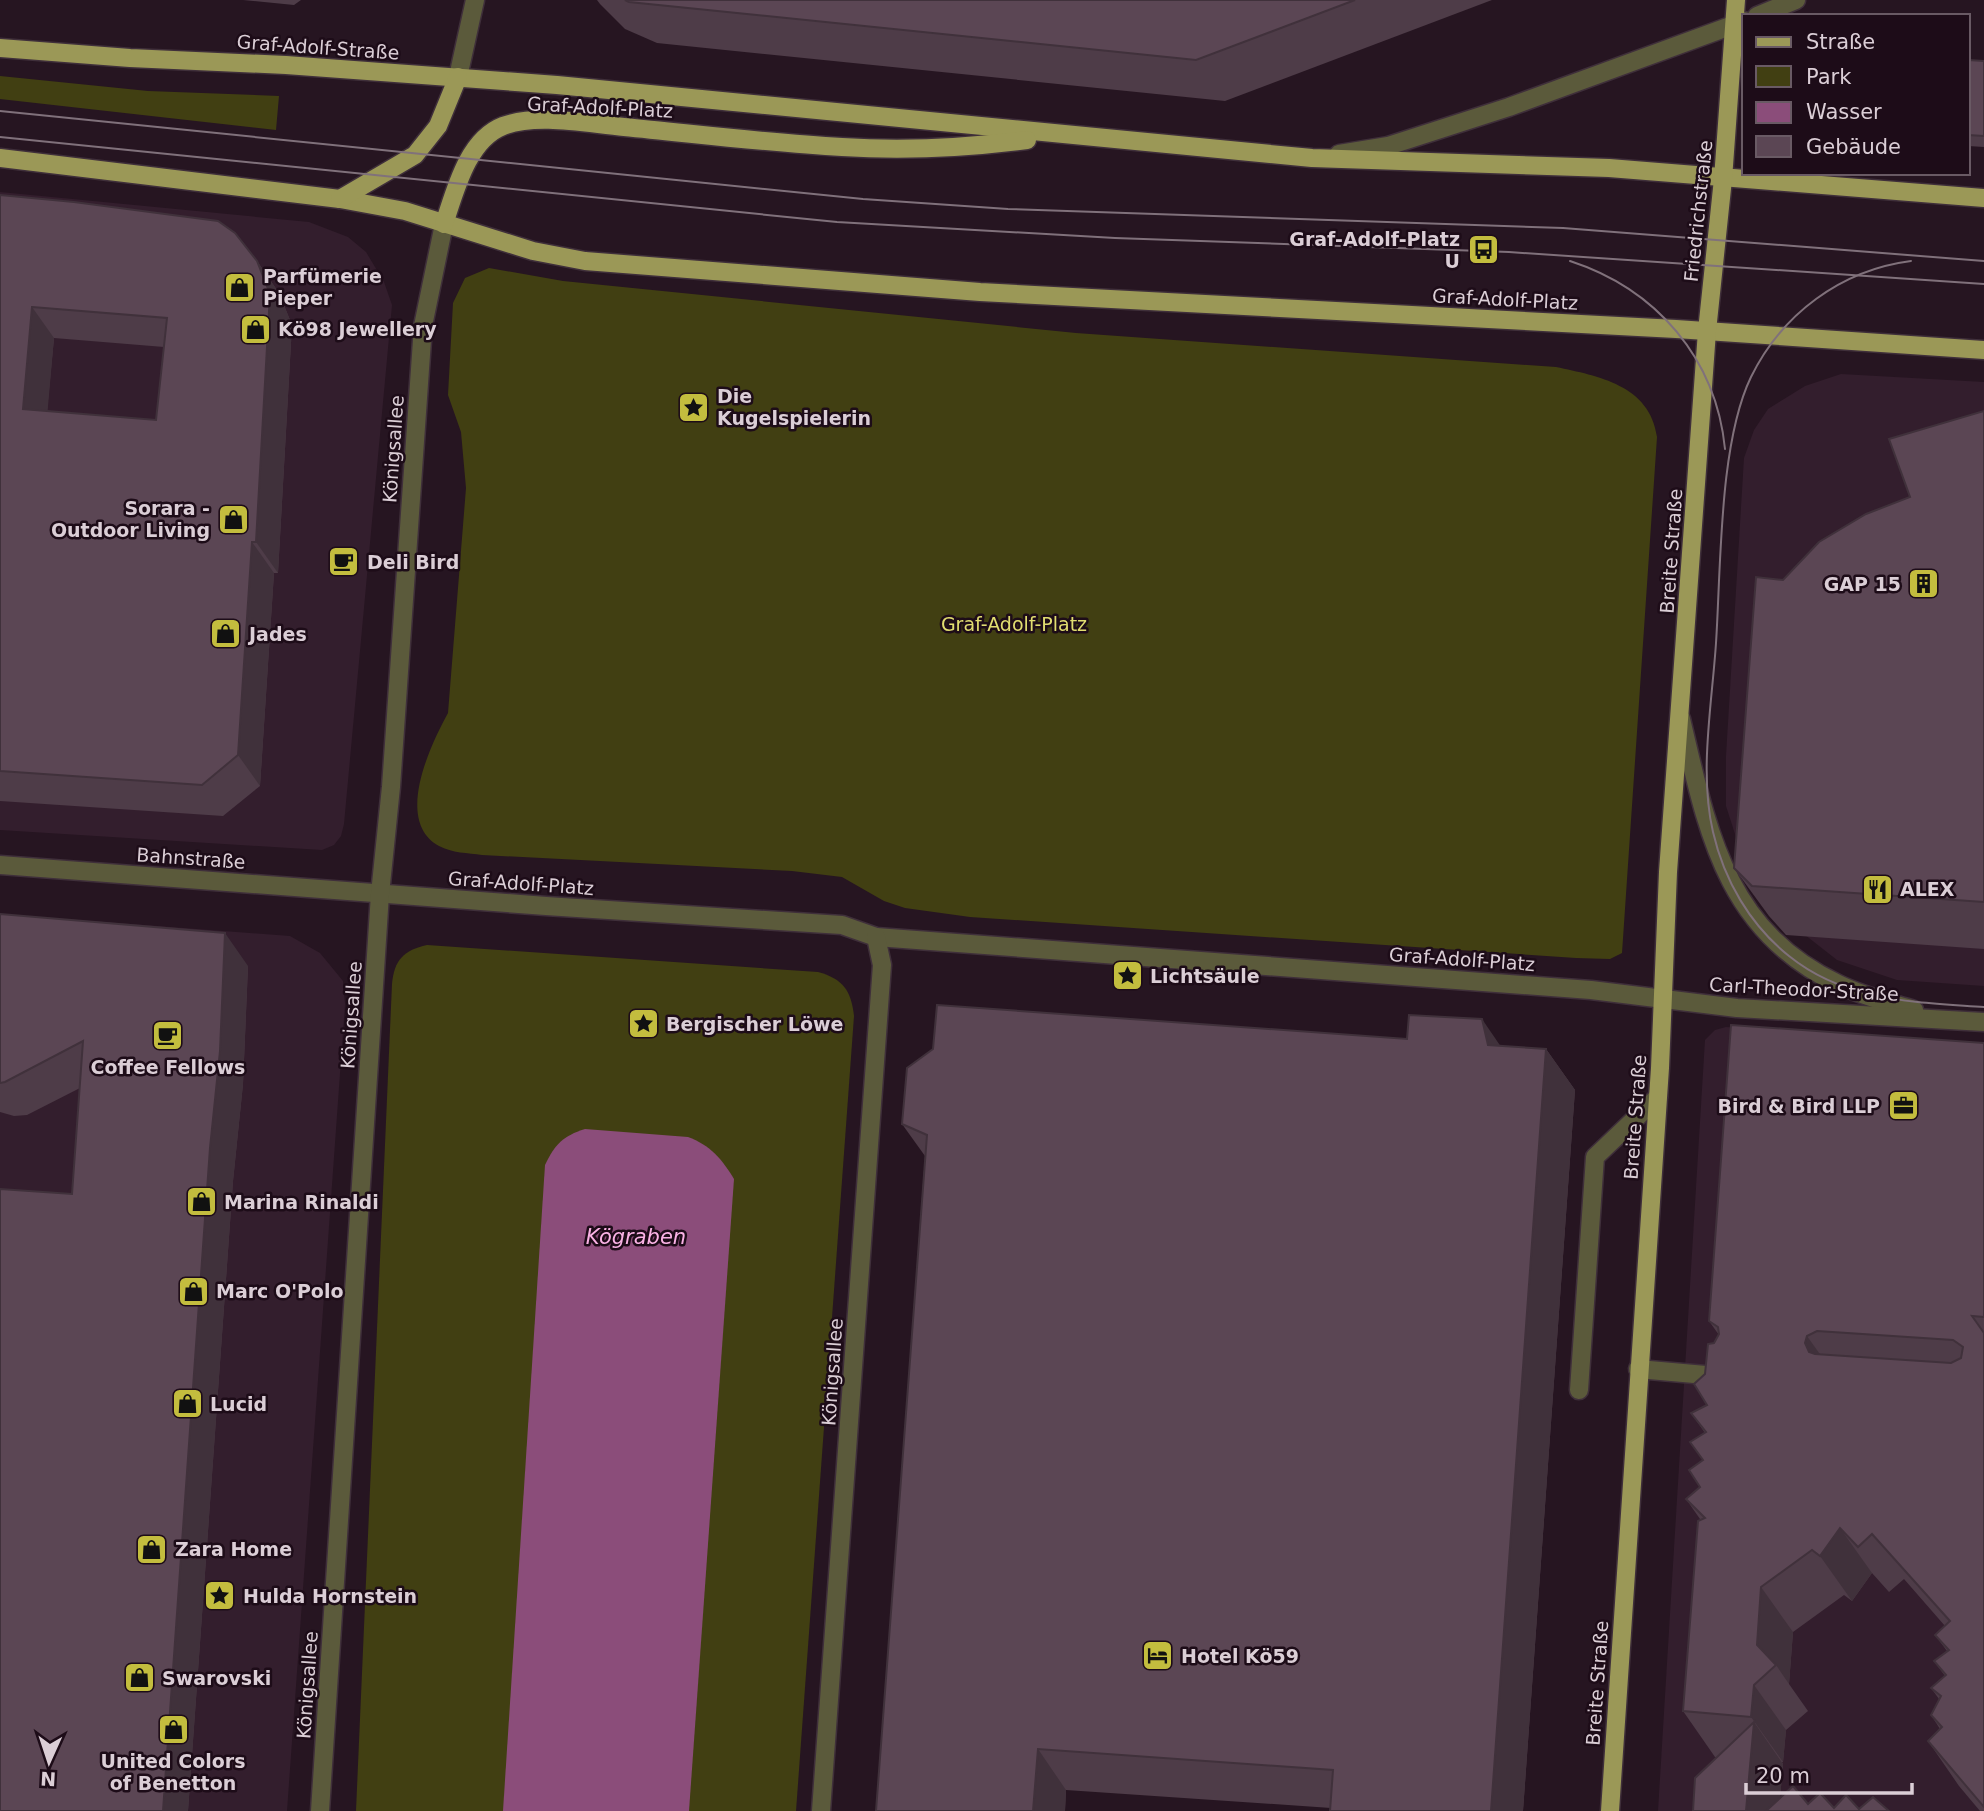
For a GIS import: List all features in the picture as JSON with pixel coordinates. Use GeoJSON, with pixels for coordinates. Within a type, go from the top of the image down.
{"type":"FeatureCollection","features":[{"type":"Feature","properties":{"kind":"main road","name":"Friedrichstraße"},"geometry":{"type":"LineString","coordinates":[[1702,425],[1707,331],[1740,22],[1736,0]]}},
{"type":"Feature","properties":{"kind":"main road","name":"Graf-Adolf-Straße"},"geometry":{"type":"LineString","coordinates":[[0,48],[458,78]]}},
{"type":"Feature","properties":{"kind":"main road","name":"Graf-Adolf-Platz"},"geometry":{"type":"LineString","coordinates":[[458,78],[1312,158],[1609,168],[1984,198]]}},
{"type":"Feature","properties":{"kind":"main road"},"geometry":{"type":"LineString","coordinates":[[340,199],[415,155],[438,126],[458,78]]}},
{"type":"Feature","properties":{"kind":"main road","name":"Graf-Adolf-Platz"},"geometry":{"type":"LineString","coordinates":[[1057,136],[952,150],[843,148],[564,123],[503,126],[487,135],[469,160],[444,224],[533,251],[599,262],[980,292],[1707,331],[1984,349]]}},
{"type":"Feature","properties":{"kind":"main road"},"geometry":{"type":"LineString","coordinates":[[0,158],[340,199],[405,211],[444,224]]}},
{"type":"Feature","properties":{"kind":"main road","name":"Breite Straße"},"geometry":{"type":"LineString","coordinates":[[1610,1811],[1658,1097],[1668,872],[1702,425]]}},
{"type":"Feature","properties":{"kind":"street"},"geometry":{"type":"LineString","coordinates":[[458,78],[475,0]]}},
{"type":"Feature","properties":{"kind":"street"},"geometry":{"type":"LineString","coordinates":[[1762,14],[1796,0]]}},
{"type":"Feature","properties":{"kind":"street","name":"Graf-Adolf-Platz"},"geometry":{"type":"LineString","coordinates":[[1312,158],[1388,146],[1612,71],[1740,22]]}},
{"type":"Feature","properties":{"kind":"street","name":"Königsallee"},"geometry":{"type":"LineString","coordinates":[[320,1811],[380,894],[391,787],[423,326],[444,224]]}},
{"type":"Feature","properties":{"kind":"street","name":"Carl-Theodor-Straße"},"geometry":{"type":"LineString","coordinates":[[1680,716],[1704,816],[1719,861],[1744,904],[1766,930],[1801,963],[1837,984],[1944,1019]]}},
{"type":"Feature","properties":{"kind":"street","name":"Bahnstraße"},"geometry":{"type":"LineString","coordinates":[[0,865],[380,894]]}},
{"type":"Feature","properties":{"kind":"street","name":"Graf-Adolf-Platz"},"geometry":{"type":"LineString","coordinates":[[380,894],[842,925],[876,937],[1579,989],[1662,1000]]}},
{"type":"Feature","properties":{"kind":"street","name":"Königsallee"},"geometry":{"type":"LineString","coordinates":[[821,1811],[882,965],[876,937]]}},
{"type":"Feature","properties":{"kind":"street","name":"Carl-Theodor-Straße"},"geometry":{"type":"LineString","coordinates":[[1662,1000],[1737,1009],[1984,1022]]}},
{"type":"Feature","properties":{"kind":"street"},"geometry":{"type":"LineString","coordinates":[[1578,1390],[1595,1157],[1658,1097]]}},
{"type":"Feature","properties":{"kind":"street"},"geometry":{"type":"LineString","coordinates":[[1638,1369],[1740,1378]]}},
{"type":"Feature","properties":{"kind":"shaded area"},"geometry":{"type":"Polygon","coordinates":[[[0,192],[309,222],[348,237],[366,252],[384,282],[392,305],[344,824],[341,836],[334,845],[322,850],[0,830],[0,192]]]}},
{"type":"Feature","properties":{"kind":"shaded area"},"geometry":{"type":"Polygon","coordinates":[[[1841,374],[1984,382],[1984,986],[1897,980],[1837,960],[1772,909],[1743,859],[1726,806],[1726,756],[1744,458],[1754,430],[1768,409],[1805,386],[1841,374]]]}},
{"type":"Feature","properties":{"kind":"shaded area"},"geometry":{"type":"Polygon","coordinates":[[[0,914],[290,936],[320,953],[343,981],[345,1004],[287,1811],[0,1811],[0,914]]]}},
{"type":"Feature","properties":{"kind":"shaded area"},"geometry":{"type":"Polygon","coordinates":[[[1726,1027],[1984,1047],[1984,1811],[1658,1811],[1705,1040],[1715,1030],[1726,1027]]]}},
{"type":"Feature","properties":{"kind":"green space"},"geometry":{"type":"Polygon","coordinates":[[[0,76],[148,91],[279,96],[276,130],[0,99],[0,76]]]}},
{"type":"Feature","properties":{"kind":"green space","name":"Graf-Adolf-Platz"},"geometry":{"type":"Polygon","coordinates":[[[489,268],[563,281],[1076,333],[1556,367],[1589,374],[1620,386],[1644,405],[1652,419],[1657,437],[1622,953],[1610,959],[1576,958],[970,917],[905,908],[884,901],[842,877],[792,871],[482,855],[439,846],[426,834],[419,819],[417,802],[425,763],[448,713],[466,488],[461,432],[448,395],[453,303],[465,278],[489,268]]]}},
{"type":"Feature","properties":{"kind":"green space"},"geometry":{"type":"Polygon","coordinates":[[[427,945],[818,972],[840,982],[851,999],[854,1016],[796,1811],[356,1811],[392,984],[395,968],[402,957],[427,945]]]}},
{"type":"Feature","properties":{"kind":"water","name":"Kögraben"},"geometry":{"type":"Polygon","coordinates":[[[585,1129],[688,1137],[715,1154],[734,1179],[689,1811],[503,1811],[545,1165],[560,1142],[585,1129]]]}},
{"type":"Feature","properties":{"kind":"building"},"geometry":{"type":"Polygon","coordinates":[[[625,0],[1355,0],[1196,60],[625,0]]]}},
{"type":"Feature","properties":{"kind":"building"},"geometry":{"type":"Polygon","coordinates":[[[1970,60],[1984,61],[1984,136],[1970,135],[1970,60]]]}},
{"type":"Feature","properties":{"kind":"building"},"geometry":{"type":"Polygon","coordinates":[[[0,195],[218,221],[235,233],[257,261],[270,294],[256,542],[252,542],[238,755],[202,785],[0,771],[0,195]],[[32,307],[23,409],[156,420],[167,318],[32,307]]]}},
{"type":"Feature","properties":{"kind":"building"},"geometry":{"type":"Polygon","coordinates":[[[1984,411],[1984,902],[1752,886],[1734,868],[1756,577],[1783,580],[1819,542],[1866,514],[1910,497],[1889,439],[1984,411]]]}},
{"type":"Feature","properties":{"kind":"building"},"geometry":{"type":"Polygon","coordinates":[[[0,914],[225,933],[220,1051],[210,1148],[163,1811],[0,1811],[0,1189],[72,1194],[83,1041],[0,1083],[0,914]]]}},
{"type":"Feature","properties":{"kind":"building"},"geometry":{"type":"Polygon","coordinates":[[[937,1005],[1407,1039],[1409,1015],[1482,1019],[1488,1045],[1546,1049],[1491,1811],[1330,1811],[1333,1770],[1038,1749],[1033,1811],[876,1811],[927,1135],[902,1124],[907,1068],[933,1049],[937,1005]]]}},
{"type":"Feature","properties":{"kind":"building"},"geometry":{"type":"Polygon","coordinates":[[[1731,1025],[1984,1043],[1984,1317],[1972,1316],[1984,1333],[1984,1807],[1928,1741],[1942,1727],[1931,1715],[1941,1696],[1931,1688],[1946,1675],[1934,1661],[1949,1650],[1935,1635],[1950,1621],[1872,1534],[1858,1547],[1840,1528],[1820,1556],[1812,1550],[1761,1587],[1757,1645],[1776,1665],[1754,1685],[1751,1717],[1683,1711],[1698,1521],[1705,1518],[1686,1499],[1700,1487],[1689,1470],[1703,1460],[1690,1442],[1706,1432],[1691,1413],[1707,1405],[1694,1384],[1705,1374],[1708,1344],[1714,1343],[1719,1334],[1718,1327],[1709,1321],[1731,1025]],[[1817,1331],[1807,1336],[1805,1343],[1809,1352],[1815,1354],[1951,1363],[1961,1358],[1963,1347],[1953,1340],[1817,1331]]]}},
{"type":"Feature","properties":{"kind":"building"},"geometry":{"type":"Polygon","coordinates":[[[1754,1722],[1746,1811],[1693,1811],[1695,1778],[1754,1722]]]}},
{"type":"Feature","properties":{"kind":"building"},"geometry":{"type":"Polygon","coordinates":[[[1793,1786],[1808,1804],[1820,1793],[1834,1808],[1846,1795],[1859,1809],[1873,1797],[1889,1811],[1766,1811],[1793,1786]]]}},
{"type":"Feature","properties":{"kind":"tram line"},"geometry":{"type":"LineString","coordinates":[[0,111],[863,199],[1008,209],[1563,228],[1984,261]]}},
{"type":"Feature","properties":{"kind":"tram line"},"geometry":{"type":"LineString","coordinates":[[0,137],[837,222],[1115,238],[1509,252],[1984,284]]}},
{"type":"Feature","properties":{"kind":"tram line"},"geometry":{"type":"LineString","coordinates":[[1570,261],[1601,273],[1629,289],[1676,331],[1695,357],[1709,385],[1719,416],[1725,449]]}},
{"type":"Feature","properties":{"kind":"tram line"},"geometry":{"type":"LineString","coordinates":[[1911,261],[1861,274],[1816,299],[1779,334],[1764,354],[1751,377],[1741,404],[1733,436],[1723,506],[1708,738],[1709,809],[1718,850],[1732,884],[1762,930],[1789,956],[1834,983],[1858,991],[1907,1001],[1984,1007]]}},
{"type":"Feature","properties":{"kind":"place","name":"Graf-Adolf-Platz U"},"geometry":{"type":"Point","coordinates":[1483,250]}},
{"type":"Feature","properties":{"kind":"place","name":"Parfümerie Pieper"},"geometry":{"type":"Point","coordinates":[240,287]}},
{"type":"Feature","properties":{"kind":"place","name":"Kö98 Jewellery"},"geometry":{"type":"Point","coordinates":[255,329]}},
{"type":"Feature","properties":{"kind":"place","name":"Die Kugelspielerin"},"geometry":{"type":"Point","coordinates":[694,407]}},
{"type":"Feature","properties":{"kind":"place","name":"Sorara - Outdoor Living"},"geometry":{"type":"Point","coordinates":[233,519]}},
{"type":"Feature","properties":{"kind":"place","name":"Deli Bird"},"geometry":{"type":"Point","coordinates":[344,562]}},
{"type":"Feature","properties":{"kind":"place","name":"GAP 15"},"geometry":{"type":"Point","coordinates":[1924,584]}},
{"type":"Feature","properties":{"kind":"place","name":"Jades"},"geometry":{"type":"Point","coordinates":[226,634]}},
{"type":"Feature","properties":{"kind":"place","name":"ALEX"},"geometry":{"type":"Point","coordinates":[1877,889]}},
{"type":"Feature","properties":{"kind":"place","name":"Lichtsäule"},"geometry":{"type":"Point","coordinates":[1127,976]}},
{"type":"Feature","properties":{"kind":"place","name":"Bergischer Löwe"},"geometry":{"type":"Point","coordinates":[643,1024]}},
{"type":"Feature","properties":{"kind":"place","name":"Coffee Fellows"},"geometry":{"type":"Point","coordinates":[168,1036]}},
{"type":"Feature","properties":{"kind":"place","name":"Bird & Bird LLP"},"geometry":{"type":"Point","coordinates":[1903,1106]}},
{"type":"Feature","properties":{"kind":"place","name":"Marina Rinaldi"},"geometry":{"type":"Point","coordinates":[201,1202]}},
{"type":"Feature","properties":{"kind":"place","name":"Marc O'Polo"},"geometry":{"type":"Point","coordinates":[193,1291]}},
{"type":"Feature","properties":{"kind":"place","name":"Lucid"},"geometry":{"type":"Point","coordinates":[187,1404]}},
{"type":"Feature","properties":{"kind":"place","name":"Zara Home"},"geometry":{"type":"Point","coordinates":[152,1549]}},
{"type":"Feature","properties":{"kind":"place","name":"Hulda Hornstein"},"geometry":{"type":"Point","coordinates":[220,1596]}},
{"type":"Feature","properties":{"kind":"place","name":"Hotel Kö59"},"geometry":{"type":"Point","coordinates":[1158,1656]}},
{"type":"Feature","properties":{"kind":"place","name":"Swarovski"},"geometry":{"type":"Point","coordinates":[139,1678]}},
{"type":"Feature","properties":{"kind":"place","name":"United Colors of Benetton"},"geometry":{"type":"Point","coordinates":[173,1730]}}]}
